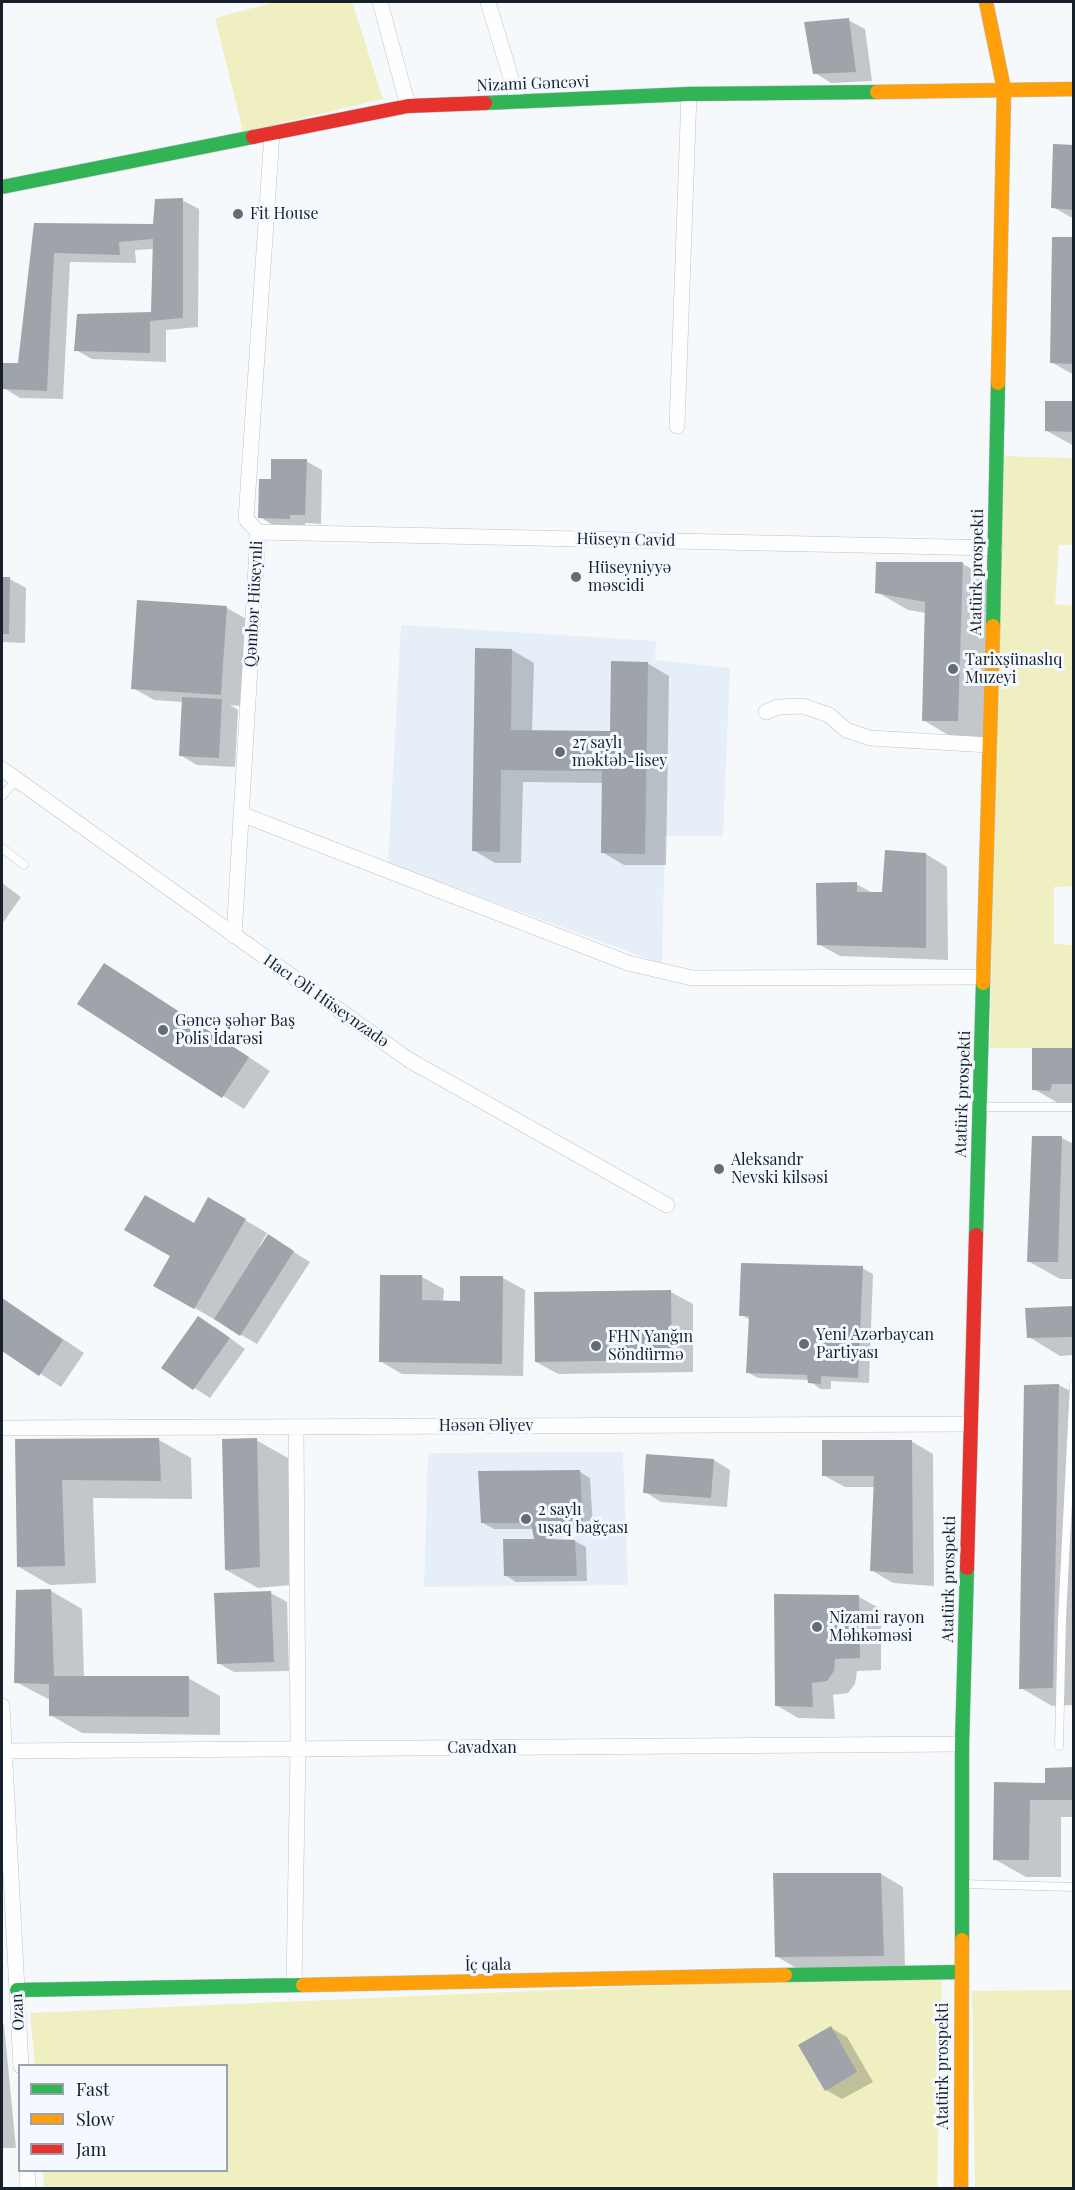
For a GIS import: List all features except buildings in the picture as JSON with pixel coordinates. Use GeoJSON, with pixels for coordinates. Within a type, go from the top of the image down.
{"type":"FeatureCollection","features":[{"type":"Feature","properties":{"kind":"main road","name":"Atatürk prospekti"},"geometry":{"type":"LineString","coordinates":[[961,2188],[962,1744],[995,548],[1004,89],[986,2]]}},
{"type":"Feature","properties":{"kind":"main road","name":"Nizami Gəncəvi"},"geometry":{"type":"LineString","coordinates":[[2,187],[408,106],[689,94],[1074,89]]}},
{"type":"Feature","properties":{"kind":"main road","name":"İç qala"},"geometry":{"type":"LineString","coordinates":[[17,1990],[960,1972]]}},
{"type":"Feature","properties":{"kind":"street"},"geometry":{"type":"LineString","coordinates":[[380,2],[408,106]]}},
{"type":"Feature","properties":{"kind":"street"},"geometry":{"type":"LineString","coordinates":[[488,2],[518,101]]}},
{"type":"Feature","properties":{"kind":"street"},"geometry":{"type":"LineString","coordinates":[[677,426],[689,94]]}},
{"type":"Feature","properties":{"kind":"street","name":"Qəmbər Hüseynli"},"geometry":{"type":"LineString","coordinates":[[234,936],[258,532],[246,519],[272,133]]}},
{"type":"Feature","properties":{"kind":"street","name":"Hüseyn Cavid"},"geometry":{"type":"LineString","coordinates":[[258,532],[995,548]]}},
{"type":"Feature","properties":{"kind":"street"},"geometry":{"type":"LineString","coordinates":[[766,712],[778,707],[803,706],[828,715],[846,730],[870,738],[989,745]]}},
{"type":"Feature","properties":{"kind":"street","name":"Hacı Əli Hüseynzadə"},"geometry":{"type":"LineString","coordinates":[[2,770],[409,1060],[667,1205]]}},
{"type":"Feature","properties":{"kind":"street"},"geometry":{"type":"LineString","coordinates":[[241,814],[628,963],[692,978],[982,977]]}},
{"type":"Feature","properties":{"kind":"street","name":"Həsən Əliyev"},"geometry":{"type":"LineString","coordinates":[[2,1428],[970,1424]]}},
{"type":"Feature","properties":{"kind":"street"},"geometry":{"type":"LineString","coordinates":[[294,1985],[297,1749],[296,1426]]}},
{"type":"Feature","properties":{"kind":"street","name":"Ozan"},"geometry":{"type":"LineString","coordinates":[[2,1706],[21,2064]]}},
{"type":"Feature","properties":{"kind":"street","name":"Cavadxan"},"geometry":{"type":"LineString","coordinates":[[3,1751],[962,1744]]}},
{"type":"Feature","properties":{"kind":"street"},"geometry":{"type":"LineString","coordinates":[[27,2172],[28,2188]]}},
{"type":"Feature","properties":{"kind":"lane"},"geometry":{"type":"LineString","coordinates":[[2,795],[16,780]]}},
{"type":"Feature","properties":{"kind":"lane"},"geometry":{"type":"LineString","coordinates":[[2,848],[24,865]]}},
{"type":"Feature","properties":{"kind":"lane"},"geometry":{"type":"LineString","coordinates":[[979,1107],[1074,1107]]}},
{"type":"Feature","properties":{"kind":"lane"},"geometry":{"type":"LineString","coordinates":[[1059,1746],[1062,1619],[1071,1519],[1074,1384]]}},
{"type":"Feature","properties":{"kind":"lane"},"geometry":{"type":"LineString","coordinates":[[960,1884],[1074,1887]]}},
{"type":"Feature","properties":{"kind":"shaded area","name":"27 saylı məktəb-lisey"},"geometry":{"type":"Polygon","coordinates":[[[401,625],[656,641],[655,660],[730,668],[723,836],[665,836],[662,964],[388,863],[401,625]]]}},
{"type":"Feature","properties":{"kind":"shaded area","name":"2 saylı uşaq bağçası"},"geometry":{"type":"Polygon","coordinates":[[[623,1452],[628,1585],[424,1587],[428,1453],[623,1452]]]}},
{"type":"Feature","properties":{"kind":"green space"},"geometry":{"type":"Polygon","coordinates":[[[275,2],[352,2],[383,99],[243,132],[215,18],[275,2]]]}},
{"type":"Feature","properties":{"kind":"green space"},"geometry":{"type":"Polygon","coordinates":[[[1001,456],[1073,458],[1073,545],[1059,545],[1055,604],[1073,606],[1074,886],[1054,887],[1054,944],[1073,945],[1073,1048],[990,1048],[1001,456]]]}},
{"type":"Feature","properties":{"kind":"green space"},"geometry":{"type":"Polygon","coordinates":[[[942,1973],[937,2188],[44,2188],[43,2172],[228,2172],[228,2064],[35,2064],[30,2013],[942,1973]]]}},
{"type":"Feature","properties":{"kind":"green space"},"geometry":{"type":"Polygon","coordinates":[[[1073,1990],[1073,2188],[975,2188],[972,1991],[1073,1990]]]}},
{"type":"Feature","properties":{"kind":"traffic: fast"},"geometry":{"type":"LineString","coordinates":[[485,103],[689,94],[877,92]]}},
{"type":"Feature","properties":{"kind":"traffic: fast"},"geometry":{"type":"LineString","coordinates":[[2,187],[253,137]]}},
{"type":"Feature","properties":{"kind":"traffic: fast"},"geometry":{"type":"LineString","coordinates":[[993,626],[998,383]]}},
{"type":"Feature","properties":{"kind":"traffic: fast"},"geometry":{"type":"LineString","coordinates":[[976,1235],[983,983]]}},
{"type":"Feature","properties":{"kind":"traffic: fast"},"geometry":{"type":"LineString","coordinates":[[962,1940],[962,1744],[967,1568]]}},
{"type":"Feature","properties":{"kind":"traffic: fast"},"geometry":{"type":"LineString","coordinates":[[785,1975],[960,1972]]}},
{"type":"Feature","properties":{"kind":"traffic: fast"},"geometry":{"type":"LineString","coordinates":[[17,1990],[303,1985]]}},
{"type":"Feature","properties":{"kind":"traffic: slow"},"geometry":{"type":"LineString","coordinates":[[986,2],[1004,89],[998,383]]}},
{"type":"Feature","properties":{"kind":"traffic: slow"},"geometry":{"type":"LineString","coordinates":[[877,92],[1074,89]]}},
{"type":"Feature","properties":{"kind":"traffic: slow"},"geometry":{"type":"LineString","coordinates":[[983,983],[993,626]]}},
{"type":"Feature","properties":{"kind":"traffic: slow"},"geometry":{"type":"LineString","coordinates":[[961,2188],[962,1940]]}},
{"type":"Feature","properties":{"kind":"traffic: slow"},"geometry":{"type":"LineString","coordinates":[[303,1985],[785,1975]]}},
{"type":"Feature","properties":{"kind":"traffic: jam"},"geometry":{"type":"LineString","coordinates":[[253,137],[408,106],[485,103]]}},
{"type":"Feature","properties":{"kind":"traffic: jam"},"geometry":{"type":"LineString","coordinates":[[967,1568],[976,1235]]}},
{"type":"Feature","properties":{"kind":"place","name":"Fit House"},"geometry":{"type":"Point","coordinates":[238,214]}},
{"type":"Feature","properties":{"kind":"place","name":"Hüseyniyyə məscidi"},"geometry":{"type":"Point","coordinates":[576,577]}},
{"type":"Feature","properties":{"kind":"place","name":"Tarixşünaslıq Muzeyi"},"geometry":{"type":"Point","coordinates":[953,669]}},
{"type":"Feature","properties":{"kind":"place","name":"27 saylı məktəb-lisey"},"geometry":{"type":"Point","coordinates":[560,752]}},
{"type":"Feature","properties":{"kind":"place","name":"Gəncə şəhər Baş Polis İdarəsi"},"geometry":{"type":"Point","coordinates":[163,1030]}},
{"type":"Feature","properties":{"kind":"place","name":"Aleksandr Nevski kilsəsi"},"geometry":{"type":"Point","coordinates":[719,1169]}},
{"type":"Feature","properties":{"kind":"place","name":"Yeni Azərbaycan Partiyası"},"geometry":{"type":"Point","coordinates":[804,1344]}},
{"type":"Feature","properties":{"kind":"place","name":"FHN Yanğın Söndürmə"},"geometry":{"type":"Point","coordinates":[596,1346]}},
{"type":"Feature","properties":{"kind":"place","name":"2 saylı uşaq bağçası"},"geometry":{"type":"Point","coordinates":[526,1519]}},
{"type":"Feature","properties":{"kind":"place","name":"Nizami rayon Məhkəməsi"},"geometry":{"type":"Point","coordinates":[817,1627]}}]}
